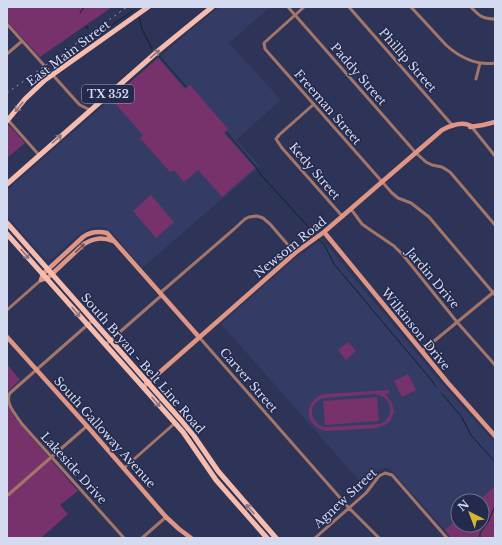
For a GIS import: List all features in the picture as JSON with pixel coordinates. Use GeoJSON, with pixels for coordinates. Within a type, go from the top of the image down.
{"type":"FeatureCollection","features":[{"type":"Feature","properties":{"kind":"main road","name":"East Main Street"},"geometry":{"type":"LineString","coordinates":[[8,121],[25,99],[53,75],[148,7]]}},
{"type":"Feature","properties":{"kind":"main road","name":"TX 352"},"geometry":{"type":"LineString","coordinates":[[7,184],[158,51],[212,7]]}},
{"type":"Feature","properties":{"kind":"main road","name":"South Bryan - Belt Line Road"},"geometry":{"type":"LineString","coordinates":[[8,224],[180,419],[194,436],[218,471],[276,538]]}},
{"type":"Feature","properties":{"kind":"main road","name":"South Bryan - Belt Line Road"},"geometry":{"type":"LineString","coordinates":[[7,234],[43,278],[65,299],[175,424],[216,480],[267,538]]}},
{"type":"Feature","properties":{"kind":"main road"},"geometry":{"type":"LineString","coordinates":[[65,299],[70,295]]}},
{"type":"Feature","properties":{"kind":"main road"},"geometry":{"type":"LineString","coordinates":[[122,364],[127,359]]}},
{"type":"Feature","properties":{"kind":"main road"},"geometry":{"type":"LineString","coordinates":[[262,533],[268,528]]}},
{"type":"Feature","properties":{"kind":"street","name":"Paddy Street"},"geometry":{"type":"LineString","coordinates":[[288,7],[416,153],[426,162],[442,167],[450,172],[495,225]]}},
{"type":"Feature","properties":{"kind":"street"},"geometry":{"type":"LineString","coordinates":[[295,15],[304,7]]}},
{"type":"Feature","properties":{"kind":"street","name":"Phillip Street"},"geometry":{"type":"LineString","coordinates":[[349,7],[453,126]]}},
{"type":"Feature","properties":{"kind":"street"},"geometry":{"type":"LineString","coordinates":[[411,7],[452,51],[466,59],[480,63],[495,63]]}},
{"type":"Feature","properties":{"kind":"street"},"geometry":{"type":"LineString","coordinates":[[472,7],[478,15],[484,18],[495,19]]}},
{"type":"Feature","properties":{"kind":"street","name":"Freeman Street"},"geometry":{"type":"LineString","coordinates":[[295,15],[264,43],[265,49],[382,182],[398,198],[411,203],[429,217],[494,293]]}},
{"type":"Feature","properties":{"kind":"street"},"geometry":{"type":"LineString","coordinates":[[7,24],[77,102],[90,110]]}},
{"type":"Feature","properties":{"kind":"street"},"geometry":{"type":"LineString","coordinates":[[7,54],[22,41]]}},
{"type":"Feature","properties":{"kind":"street"},"geometry":{"type":"LineString","coordinates":[[33,54],[35,59],[48,73],[53,75]]}},
{"type":"Feature","properties":{"kind":"street"},"geometry":{"type":"LineString","coordinates":[[476,79],[480,63]]}},
{"type":"Feature","properties":{"kind":"street","name":"Kedy Street"},"geometry":{"type":"LineString","coordinates":[[314,104],[276,139],[282,148],[343,217]]}},
{"type":"Feature","properties":{"kind":"street"},"geometry":{"type":"LineString","coordinates":[[8,121],[39,155]]}},
{"type":"Feature","properties":{"kind":"street","name":"Newsom Road"},"geometry":{"type":"LineString","coordinates":[[142,387],[295,253],[343,217],[442,130],[458,124],[469,124],[471,126],[495,122]]}},
{"type":"Feature","properties":{"kind":"street"},"geometry":{"type":"LineString","coordinates":[[471,126],[495,156]]}},
{"type":"Feature","properties":{"kind":"street","name":"Jardin Drive"},"geometry":{"type":"LineString","coordinates":[[351,209],[362,224],[394,246],[408,261],[457,322],[495,365]]}},
{"type":"Feature","properties":{"kind":"street"},"geometry":{"type":"LineString","coordinates":[[105,345],[232,230],[249,217],[257,216],[263,218],[295,253]]}},
{"type":"Feature","properties":{"kind":"street","name":"Carver Street"},"geometry":{"type":"LineString","coordinates":[[48,270],[83,237],[88,234],[100,232],[107,233],[349,508],[379,538]]}},
{"type":"Feature","properties":{"kind":"street","name":"Wilkinson Drive"},"geometry":{"type":"LineString","coordinates":[[324,232],[448,383],[495,436]]}},
{"type":"Feature","properties":{"kind":"street"},"geometry":{"type":"LineString","coordinates":[[43,278],[52,274],[88,241],[105,238],[115,242]]}},
{"type":"Feature","properties":{"kind":"street"},"geometry":{"type":"LineString","coordinates":[[7,310],[43,278],[48,270]]}},
{"type":"Feature","properties":{"kind":"street"},"geometry":{"type":"LineString","coordinates":[[422,351],[494,293]]}},
{"type":"Feature","properties":{"kind":"street"},"geometry":{"type":"LineString","coordinates":[[36,370],[93,320]]}},
{"type":"Feature","properties":{"kind":"street","name":"South Galloway Avenue"},"geometry":{"type":"LineString","coordinates":[[7,337],[166,517],[191,538]]}},
{"type":"Feature","properties":{"kind":"street","name":"Lakeside Drive"},"geometry":{"type":"LineString","coordinates":[[36,370],[8,395],[13,410],[22,424],[124,538]]}},
{"type":"Feature","properties":{"kind":"street"},"geometry":{"type":"LineString","coordinates":[[124,468],[180,419]]}},
{"type":"Feature","properties":{"kind":"street"},"geometry":{"type":"LineString","coordinates":[[8,495],[87,426]]}},
{"type":"Feature","properties":{"kind":"street","name":"Agnew Street"},"geometry":{"type":"LineString","coordinates":[[315,538],[366,493],[379,476],[384,473],[388,473],[392,475],[447,538]]}},
{"type":"Feature","properties":{"kind":"street"},"geometry":{"type":"LineString","coordinates":[[142,538],[166,517]]}},
{"type":"Feature","properties":{"kind":"shaded area"},"geometry":{"type":"Polygon","coordinates":[[[7,7],[112,7],[40,57],[7,21],[7,7]]]}},
{"type":"Feature","properties":{"kind":"shaded area"},"geometry":{"type":"Polygon","coordinates":[[[220,7],[270,7],[229,43],[281,100],[236,140],[260,166],[142,268],[107,228],[98,227],[82,232],[48,262],[7,216],[7,190],[194,27],[220,7]]]}},
{"type":"Feature","properties":{"kind":"shaded area"},"geometry":{"type":"Polygon","coordinates":[[[158,58],[185,89],[190,85],[228,129],[224,133],[255,168],[222,197],[198,170],[184,182],[174,170],[170,172],[140,138],[143,135],[111,99],[158,58]]]}},
{"type":"Feature","properties":{"kind":"shaded area"},"geometry":{"type":"Polygon","coordinates":[[[9,125],[25,143],[7,158],[7,126],[9,125]]]}},
{"type":"Feature","properties":{"kind":"shaded area"},"geometry":{"type":"Polygon","coordinates":[[[151,195],[174,222],[156,238],[133,211],[151,195]]]}},
{"type":"Feature","properties":{"kind":"shaded area"},"geometry":{"type":"Polygon","coordinates":[[[322,239],[449,392],[495,443],[495,486],[487,493],[450,493],[450,525],[445,530],[390,469],[385,468],[379,470],[365,487],[221,324],[293,260],[322,239]]]}},
{"type":"Feature","properties":{"kind":"shaded area"},"geometry":{"type":"Polygon","coordinates":[[[348,342],[356,351],[346,360],[338,350],[348,342]]]}},
{"type":"Feature","properties":{"kind":"shaded area"},"geometry":{"type":"Polygon","coordinates":[[[7,364],[20,380],[7,392],[7,364]]]}},
{"type":"Feature","properties":{"kind":"shaded area"},"geometry":{"type":"Polygon","coordinates":[[[408,374],[416,390],[402,397],[394,381],[408,374]]]}},
{"type":"Feature","properties":{"kind":"shaded area"},"geometry":{"type":"Polygon","coordinates":[[[389,390],[389,394],[385,394],[391,401],[394,411],[390,421],[377,428],[327,431],[319,429],[314,425],[310,420],[309,414],[309,408],[312,402],[325,394],[389,390]],[[375,394],[323,398],[314,404],[312,409],[313,418],[320,425],[325,427],[381,424],[389,416],[390,407],[385,398],[375,394]]]}},
{"type":"Feature","properties":{"kind":"shaded area"},"geometry":{"type":"Polygon","coordinates":[[[377,397],[379,421],[325,425],[323,401],[377,397]]]}},
{"type":"Feature","properties":{"kind":"shaded area"},"geometry":{"type":"Polygon","coordinates":[[[7,403],[14,417],[78,491],[60,505],[68,514],[41,538],[7,538],[7,403]]]}},
{"type":"Feature","properties":{"kind":"shaded area"},"geometry":{"type":"Polygon","coordinates":[[[495,486],[495,536],[493,538],[451,538],[445,530],[450,525],[450,533],[490,533],[490,493],[487,493],[495,486]]]}},
{"type":"Feature","properties":{"kind":"waterway"},"geometry":{"type":"LineString","coordinates":[[80,13],[84,7]]}},
{"type":"Feature","properties":{"kind":"waterway"},"geometry":{"type":"LineString","coordinates":[[95,37],[134,10]]}},
{"type":"Feature","properties":{"kind":"waterway"},"geometry":{"type":"LineString","coordinates":[[139,17],[142,29],[152,49]]}},
{"type":"Feature","properties":{"kind":"waterway"},"geometry":{"type":"LineString","coordinates":[[159,56],[186,87]]}},
{"type":"Feature","properties":{"kind":"waterway"},"geometry":{"type":"LineString","coordinates":[[226,132],[261,175],[315,234]]}},
{"type":"Feature","properties":{"kind":"waterway"},"geometry":{"type":"LineString","coordinates":[[319,240],[324,244],[334,264],[436,387]]}},
{"type":"Feature","properties":{"kind":"waterway"},"geometry":{"type":"LineString","coordinates":[[442,394],[461,416],[471,435],[495,462]]}},
{"type":"Feature","properties":{"kind":"waterway"},"geometry":{"type":"LineString","coordinates":[[480,538],[480,533],[488,522],[495,506]]}},
{"type":"Feature","properties":{"kind":"railway"},"geometry":{"type":"LineString","coordinates":[[7,93],[127,7]]}}]}
